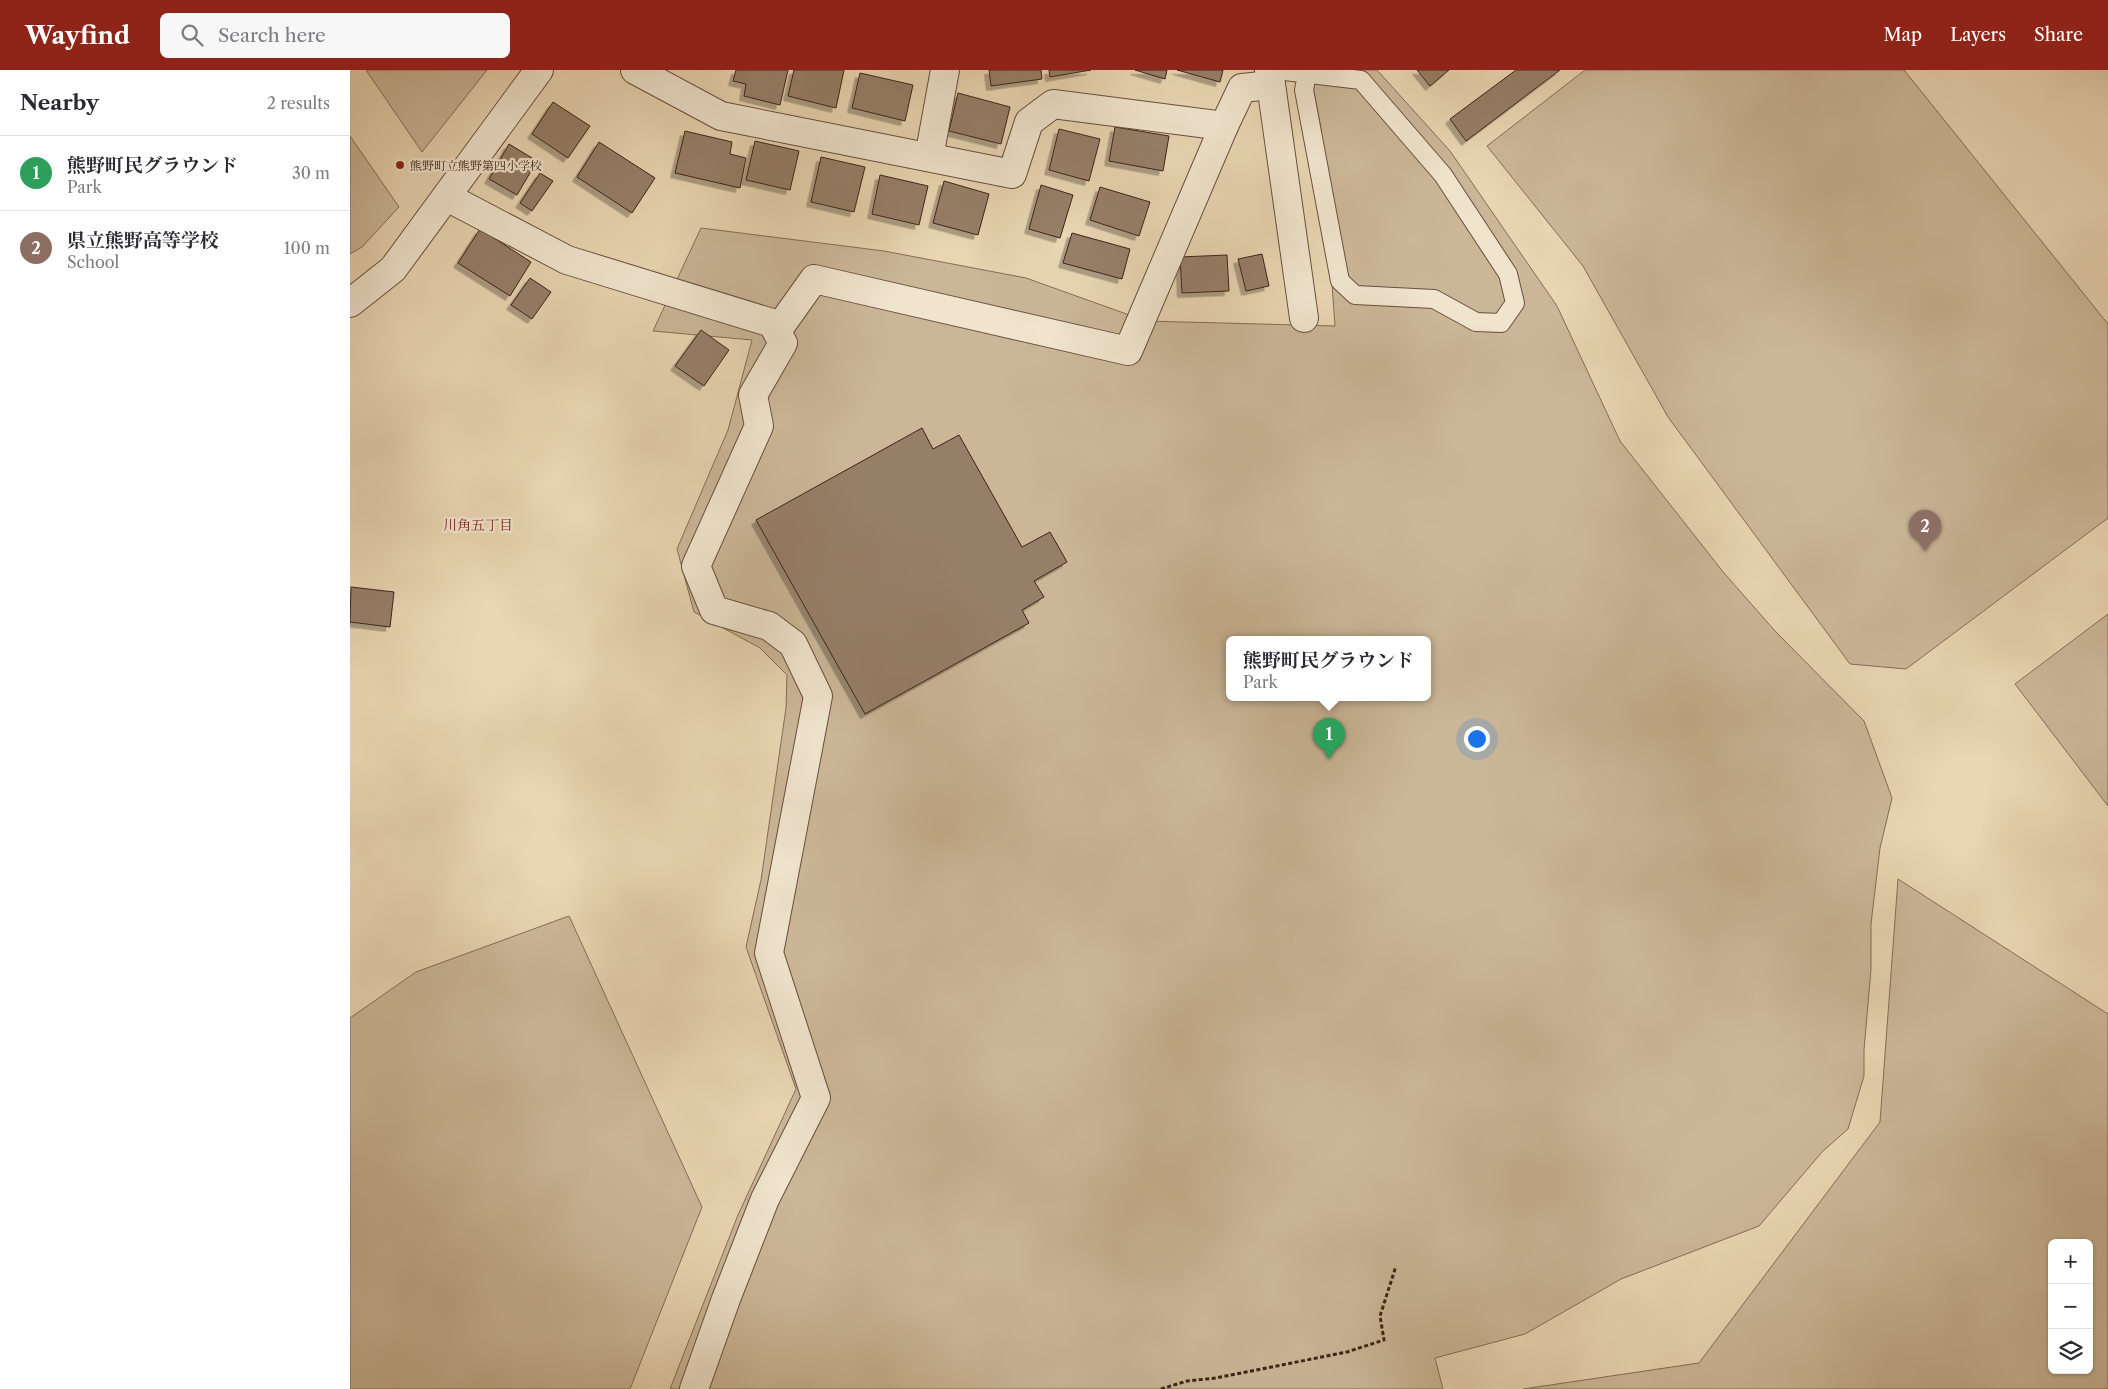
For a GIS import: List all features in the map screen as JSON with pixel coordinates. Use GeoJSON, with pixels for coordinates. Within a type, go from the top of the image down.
{"type":"FeatureCollection","features":[{"type":"Feature","properties":{"kind":"street"},"geometry":{"type":"LineString","coordinates":[[350,303],[393,269],[539,70]]}},
{"type":"Feature","properties":{"kind":"street"},"geometry":{"type":"LineString","coordinates":[[635,70],[721,116],[1012,174],[1029,122],[1053,104],[1224,126]]}},
{"type":"Feature","properties":{"kind":"street"},"geometry":{"type":"LineString","coordinates":[[929,157],[945,70]]}},
{"type":"Feature","properties":{"kind":"street"},"geometry":{"type":"LineString","coordinates":[[777,331],[814,279],[1128,351],[1242,88],[1272,75],[1304,318]]}},
{"type":"Feature","properties":{"kind":"street"},"geometry":{"type":"LineString","coordinates":[[447,197],[567,260],[772,323],[783,343],[753,395],[759,426],[696,566],[714,610],[768,626],[794,644],[818,696],[769,953],[816,1098],[765,1198],[694,1389]]}},
{"type":"Feature","properties":{"kind":"lane"},"geometry":{"type":"LineString","coordinates":[[1272,75],[1307,74],[1361,80],[1443,175],[1508,274],[1514,303],[1501,323],[1476,322],[1434,299],[1355,294],[1340,281],[1304,90],[1307,74]]}},
{"type":"Feature","properties":{"kind":"path"},"geometry":{"type":"LineString","coordinates":[[1161,1389],[1188,1381],[1216,1378],[1347,1352],[1384,1340],[1380,1316],[1396,1266]]}},
{"type":"Feature","properties":{"kind":"shaded area"},"geometry":{"type":"Polygon","coordinates":[[[366,70],[487,70],[422,152],[366,70]]]}},
{"type":"Feature","properties":{"kind":"shaded area"},"geometry":{"type":"Polygon","coordinates":[[[1310,70],[1377,70],[1450,151],[1557,306],[1620,441],[1724,573],[1775,631],[1864,721],[1892,798],[1880,848],[1871,924],[1871,969],[1864,1050],[1864,1076],[1848,1129],[1822,1152],[1759,1226],[1621,1279],[1525,1334],[1435,1358],[1443,1389],[670,1389],[738,1215],[796,1089],[746,947],[761,880],[786,708],[787,675],[760,648],[694,612],[677,549],[728,430],[752,340],[653,331],[701,228],[884,251],[1026,278],[1146,321],[1335,326],[1321,129],[1310,70]]]}},
{"type":"Feature","properties":{"kind":"shaded area"},"geometry":{"type":"Polygon","coordinates":[[[1585,70],[1904,70],[2108,324],[2108,518],[1906,669],[1850,664],[1668,417],[1583,266],[1487,146],[1585,70]]]}},
{"type":"Feature","properties":{"kind":"shaded area"},"geometry":{"type":"Polygon","coordinates":[[[350,136],[399,207],[362,247],[350,254],[350,136]]]}},
{"type":"Feature","properties":{"kind":"shaded area"},"geometry":{"type":"Polygon","coordinates":[[[2108,614],[2108,806],[2015,684],[2108,614]]]}},
{"type":"Feature","properties":{"kind":"shaded area"},"geometry":{"type":"Polygon","coordinates":[[[1898,879],[2108,1014],[2108,1389],[1523,1389],[1699,1363],[1880,1122],[1898,879]]]}},
{"type":"Feature","properties":{"kind":"shaded area"},"geometry":{"type":"Polygon","coordinates":[[[569,916],[702,1207],[630,1389],[350,1389],[350,1018],[416,972],[569,916]]]}},
{"type":"Feature","properties":{"kind":"building"},"geometry":{"type":"Polygon","coordinates":[[[736,70],[788,70],[780,105],[744,96],[746,84],[733,81],[736,70]]]}},
{"type":"Feature","properties":{"kind":"building"},"geometry":{"type":"Polygon","coordinates":[[[794,70],[844,70],[836,108],[788,96],[794,70]]]}},
{"type":"Feature","properties":{"kind":"building"},"geometry":{"type":"Polygon","coordinates":[[[989,70],[1041,70],[1042,79],[991,86],[989,70]]]}},
{"type":"Feature","properties":{"kind":"building"},"geometry":{"type":"Polygon","coordinates":[[[1049,70],[1091,70],[1050,77],[1049,70]]]}},
{"type":"Feature","properties":{"kind":"building"},"geometry":{"type":"Polygon","coordinates":[[[1135,70],[1167,70],[1165,79],[1135,70]]]}},
{"type":"Feature","properties":{"kind":"building"},"geometry":{"type":"Polygon","coordinates":[[[1177,70],[1223,70],[1220,82],[1177,70]]]}},
{"type":"Feature","properties":{"kind":"building"},"geometry":{"type":"Polygon","coordinates":[[[1417,70],[1449,70],[1430,86],[1417,70]]]}},
{"type":"Feature","properties":{"kind":"building"},"geometry":{"type":"Polygon","coordinates":[[[1516,70],[1560,70],[1466,141],[1450,119],[1516,70]]]}},
{"type":"Feature","properties":{"kind":"building"},"geometry":{"type":"Polygon","coordinates":[[[860,73],[913,85],[905,121],[852,108],[860,73]]]}},
{"type":"Feature","properties":{"kind":"building"},"geometry":{"type":"Polygon","coordinates":[[[958,93],[1010,107],[1001,144],[949,131],[958,93]]]}},
{"type":"Feature","properties":{"kind":"building"},"geometry":{"type":"Polygon","coordinates":[[[553,102],[590,126],[568,158],[532,134],[553,102]]]}},
{"type":"Feature","properties":{"kind":"building"},"geometry":{"type":"Polygon","coordinates":[[[1115,127],[1169,136],[1163,171],[1109,161],[1115,127]]]}},
{"type":"Feature","properties":{"kind":"building"},"geometry":{"type":"Polygon","coordinates":[[[1059,129],[1100,139],[1089,181],[1049,170],[1059,129]]]}},
{"type":"Feature","properties":{"kind":"building"},"geometry":{"type":"Polygon","coordinates":[[[685,131],[732,142],[730,154],[746,158],[740,188],[675,173],[685,131]]]}},
{"type":"Feature","properties":{"kind":"building"},"geometry":{"type":"Polygon","coordinates":[[[755,141],[799,151],[790,190],[746,180],[755,141]]]}},
{"type":"Feature","properties":{"kind":"building"},"geometry":{"type":"Polygon","coordinates":[[[599,142],[655,178],[632,213],[577,177],[599,142]]]}},
{"type":"Feature","properties":{"kind":"building"},"geometry":{"type":"Polygon","coordinates":[[[509,144],[537,161],[517,195],[489,179],[509,144]]]}},
{"type":"Feature","properties":{"kind":"building"},"geometry":{"type":"Polygon","coordinates":[[[821,157],[865,167],[854,212],[811,202],[821,157]]]}},
{"type":"Feature","properties":{"kind":"building"},"geometry":{"type":"Polygon","coordinates":[[[540,173],[553,181],[532,211],[520,203],[540,173]]]}},
{"type":"Feature","properties":{"kind":"building"},"geometry":{"type":"Polygon","coordinates":[[[880,175],[928,186],[919,225],[872,214],[880,175]]]}},
{"type":"Feature","properties":{"kind":"building"},"geometry":{"type":"Polygon","coordinates":[[[944,181],[989,194],[978,235],[933,223],[944,181]]]}},
{"type":"Feature","properties":{"kind":"building"},"geometry":{"type":"Polygon","coordinates":[[[1041,185],[1073,195],[1060,238],[1029,229],[1041,185]]]}},
{"type":"Feature","properties":{"kind":"building"},"geometry":{"type":"Polygon","coordinates":[[[1100,187],[1150,202],[1139,236],[1090,220],[1100,187]]]}},
{"type":"Feature","properties":{"kind":"building"},"geometry":{"type":"Polygon","coordinates":[[[480,229],[531,262],[510,296],[458,263],[480,229]]]}},
{"type":"Feature","properties":{"kind":"building"},"geometry":{"type":"Polygon","coordinates":[[[1072,233],[1130,249],[1122,279],[1063,263],[1072,233]]]}},
{"type":"Feature","properties":{"kind":"building"},"geometry":{"type":"Polygon","coordinates":[[[1262,254],[1269,286],[1246,291],[1238,259],[1262,254]]]}},
{"type":"Feature","properties":{"kind":"building"},"geometry":{"type":"Polygon","coordinates":[[[1227,255],[1229,291],[1182,293],[1180,257],[1227,255]]]}},
{"type":"Feature","properties":{"kind":"building"},"geometry":{"type":"Polygon","coordinates":[[[530,278],[551,292],[532,319],[511,305],[530,278]]]}},
{"type":"Feature","properties":{"kind":"building"},"geometry":{"type":"Polygon","coordinates":[[[701,330],[729,350],[704,386],[675,366],[701,330]]]}},
{"type":"Feature","properties":{"kind":"building"},"geometry":{"type":"Polygon","coordinates":[[[922,428],[933,449],[959,435],[1022,547],[1050,532],[1067,562],[1034,581],[1044,597],[1022,610],[1029,623],[865,714],[756,520],[922,428]]]}},
{"type":"Feature","properties":{"kind":"building"},"geometry":{"type":"Polygon","coordinates":[[[351,587],[394,592],[390,627],[350,622],[351,587]]]}},
{"type":"Feature","properties":{"kind":"place","name":"熊野町立熊野第四小学校"},"geometry":{"type":"Point","coordinates":[400,165]}},
{"type":"Feature","properties":{"kind":"place","name":"県立熊野高等学校"},"geometry":{"type":"Point","coordinates":[1925,551]}},
{"type":"Feature","properties":{"kind":"place","name":"熊野町民グラウンド"},"geometry":{"type":"Point","coordinates":[1329,759]}},
{"type":"Feature","properties":{"kind":"district","name":"川角五丁目"},"geometry":{"type":"Point","coordinates":[478,525]}}]}
